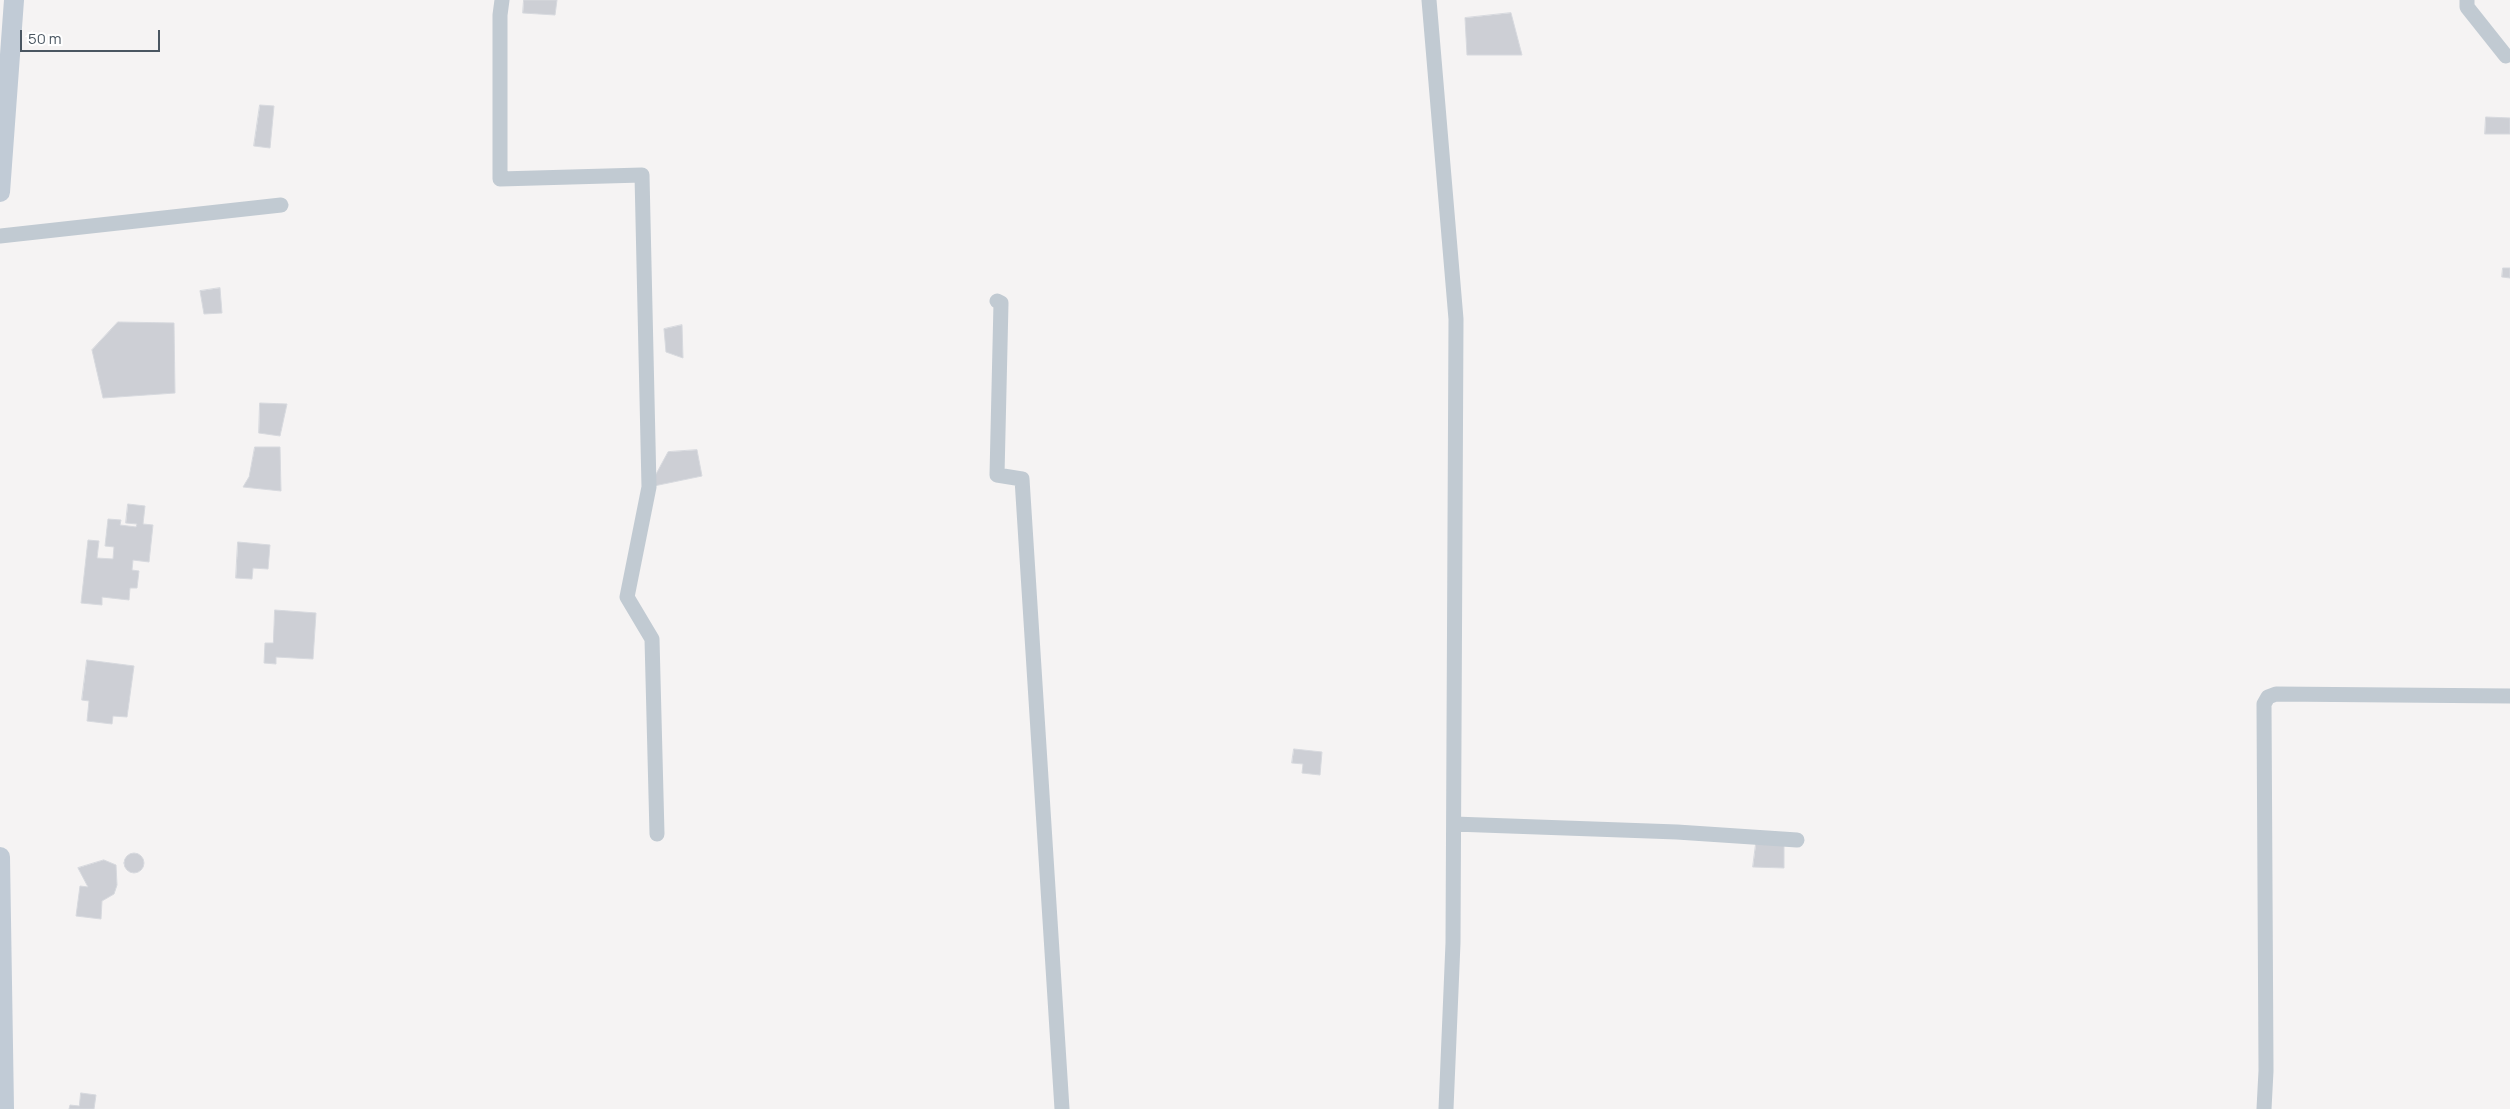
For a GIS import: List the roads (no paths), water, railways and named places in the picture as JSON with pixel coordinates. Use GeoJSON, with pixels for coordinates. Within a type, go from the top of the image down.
{"type":"FeatureCollection","features":[{"type":"Feature","properties":{"kind":"main road"},"geometry":{"type":"LineString","coordinates":[[0,192],[14,0]]}},
{"type":"Feature","properties":{"kind":"main road"},"geometry":{"type":"LineString","coordinates":[[0,856],[4,1109]]}},
{"type":"Feature","properties":{"kind":"street"},"geometry":{"type":"LineString","coordinates":[[502,0],[500,15],[500,179],[642,175],[649,487],[627,597],[652,639],[657,834]]}},
{"type":"Feature","properties":{"kind":"street"},"geometry":{"type":"LineString","coordinates":[[1429,0],[1456,319],[1453,943],[1446,1109]]}},
{"type":"Feature","properties":{"kind":"street"},"geometry":{"type":"LineString","coordinates":[[2467,0],[2467,7],[2506,56]]}},
{"type":"Feature","properties":{"kind":"street"},"geometry":{"type":"LineString","coordinates":[[0,236],[281,205]]}},
{"type":"Feature","properties":{"kind":"street"},"geometry":{"type":"LineString","coordinates":[[997,301],[1001,304],[997,475],[1022,479],[1062,1109]]}},
{"type":"Feature","properties":{"kind":"street"},"geometry":{"type":"LineString","coordinates":[[2264,1109],[2266,1071],[2263,759],[2264,704],[2268,697],[2276,694],[2510,696]]}},
{"type":"Feature","properties":{"kind":"street"},"geometry":{"type":"LineString","coordinates":[[1454,824],[1677,832],[1797,840]]}}]}
